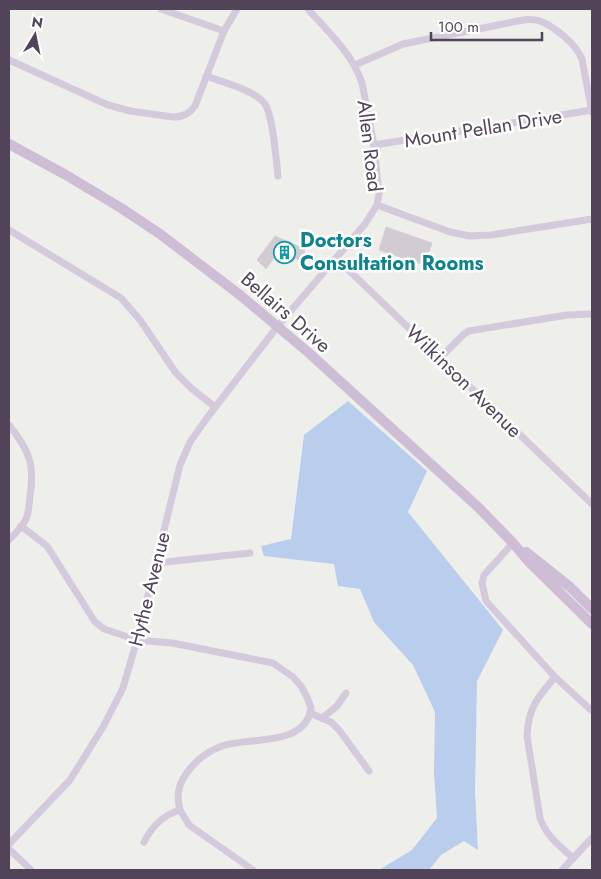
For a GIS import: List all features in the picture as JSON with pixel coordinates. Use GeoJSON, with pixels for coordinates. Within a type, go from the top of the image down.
{"type":"FeatureCollection","features":[{"type":"Feature","properties":{"kind":"street"},"geometry":{"type":"LineString","coordinates":[[161,9],[224,31]]}},
{"type":"Feature","properties":{"kind":"street"},"geometry":{"type":"LineString","coordinates":[[9,60],[114,107],[173,117],[182,116],[191,111],[196,103],[224,31],[237,9]]}},
{"type":"Feature","properties":{"kind":"street","name":"Allen Road"},"geometry":{"type":"LineString","coordinates":[[277,327],[365,224],[377,205],[378,184],[374,145],[362,83],[355,65],[346,52],[308,9]]}},
{"type":"Feature","properties":{"kind":"street"},"geometry":{"type":"LineString","coordinates":[[355,65],[403,44],[421,39],[524,20],[538,20],[559,33],[579,52],[592,111]]}},
{"type":"Feature","properties":{"kind":"street"},"geometry":{"type":"LineString","coordinates":[[206,76],[248,92],[265,104],[269,116],[278,176]]}},
{"type":"Feature","properties":{"kind":"street","name":"Mount Pellan Drive"},"geometry":{"type":"LineString","coordinates":[[374,145],[592,111]]}},
{"type":"Feature","properties":{"kind":"street","name":"Bellairs Drive"},"geometry":{"type":"LineString","coordinates":[[9,144],[66,175],[160,234],[217,276],[435,467],[514,543]]}},
{"type":"Feature","properties":{"kind":"street"},"geometry":{"type":"LineString","coordinates":[[377,205],[450,232],[470,236],[491,235],[592,218]]}},
{"type":"Feature","properties":{"kind":"street"},"geometry":{"type":"LineString","coordinates":[[9,232],[121,298],[140,320],[176,373],[215,407]]}},
{"type":"Feature","properties":{"kind":"street","name":"Wilkinson Avenue"},"geometry":{"type":"LineString","coordinates":[[336,258],[592,504]]}},
{"type":"Feature","properties":{"kind":"street"},"geometry":{"type":"LineString","coordinates":[[439,358],[469,331],[567,315],[592,314]]}},
{"type":"Feature","properties":{"kind":"street","name":"Hythe Avenue"},"geometry":{"type":"LineString","coordinates":[[9,844],[62,791],[81,766],[123,688],[138,640],[181,459],[190,442],[215,407],[277,327]]}},
{"type":"Feature","properties":{"kind":"street"},"geometry":{"type":"LineString","coordinates":[[9,425],[26,451],[32,467],[27,516],[9,540]]}},
{"type":"Feature","properties":{"kind":"street"},"geometry":{"type":"LineString","coordinates":[[21,526],[46,546],[95,622],[104,630],[138,640],[172,643],[272,663],[301,686],[308,697],[311,708],[305,725],[296,733],[222,746],[198,760],[187,772],[179,787],[178,800],[180,810],[189,825],[253,870]]}},
{"type":"Feature","properties":{"kind":"street"},"geometry":{"type":"LineString","coordinates":[[514,543],[557,576],[592,609]]}},
{"type":"Feature","properties":{"kind":"street"},"geometry":{"type":"LineString","coordinates":[[514,543],[528,562],[592,624]]}},
{"type":"Feature","properties":{"kind":"street"},"geometry":{"type":"LineString","coordinates":[[514,543],[484,575],[482,583],[484,596],[490,607],[555,677],[592,711]]}},
{"type":"Feature","properties":{"kind":"street"},"geometry":{"type":"LineString","coordinates":[[156,563],[250,553]]}},
{"type":"Feature","properties":{"kind":"street"},"geometry":{"type":"LineString","coordinates":[[555,677],[532,707],[527,736],[540,818],[543,826],[555,842],[574,858]]}},
{"type":"Feature","properties":{"kind":"street"},"geometry":{"type":"LineString","coordinates":[[322,718],[337,706],[346,693]]}},
{"type":"Feature","properties":{"kind":"street"},"geometry":{"type":"LineString","coordinates":[[310,713],[331,722],[369,771]]}},
{"type":"Feature","properties":{"kind":"street"},"geometry":{"type":"LineString","coordinates":[[144,842],[149,832],[163,817],[180,810]]}},
{"type":"Feature","properties":{"kind":"street"},"geometry":{"type":"LineString","coordinates":[[562,870],[592,838]]}},
{"type":"Feature","properties":{"kind":"street"},"geometry":{"type":"LineString","coordinates":[[9,849],[31,870]]}},
{"type":"Feature","properties":{"kind":"shaded area"},"geometry":{"type":"Polygon","coordinates":[[[348,401],[427,471],[408,512],[503,630],[477,681],[475,791],[478,850],[464,841],[441,855],[429,870],[379,870],[412,850],[437,818],[434,773],[435,712],[413,665],[374,622],[360,589],[338,586],[334,564],[264,556],[261,546],[291,539],[304,435],[348,401]]]}},
{"type":"Feature","properties":{"kind":"building"},"geometry":{"type":"Polygon","coordinates":[[[386,227],[432,243],[425,265],[379,250],[386,227]]]}},
{"type":"Feature","properties":{"kind":"building","name":"Doctors Consultation Rooms"},"geometry":{"type":"Polygon","coordinates":[[[275,236],[305,249],[303,262],[295,258],[293,262],[283,255],[280,258],[276,255],[266,269],[257,260],[275,236]]]}},
{"type":"Feature","properties":{"kind":"place","name":"Doctors Consultation Rooms"},"geometry":{"type":"Point","coordinates":[284,252]}}]}
